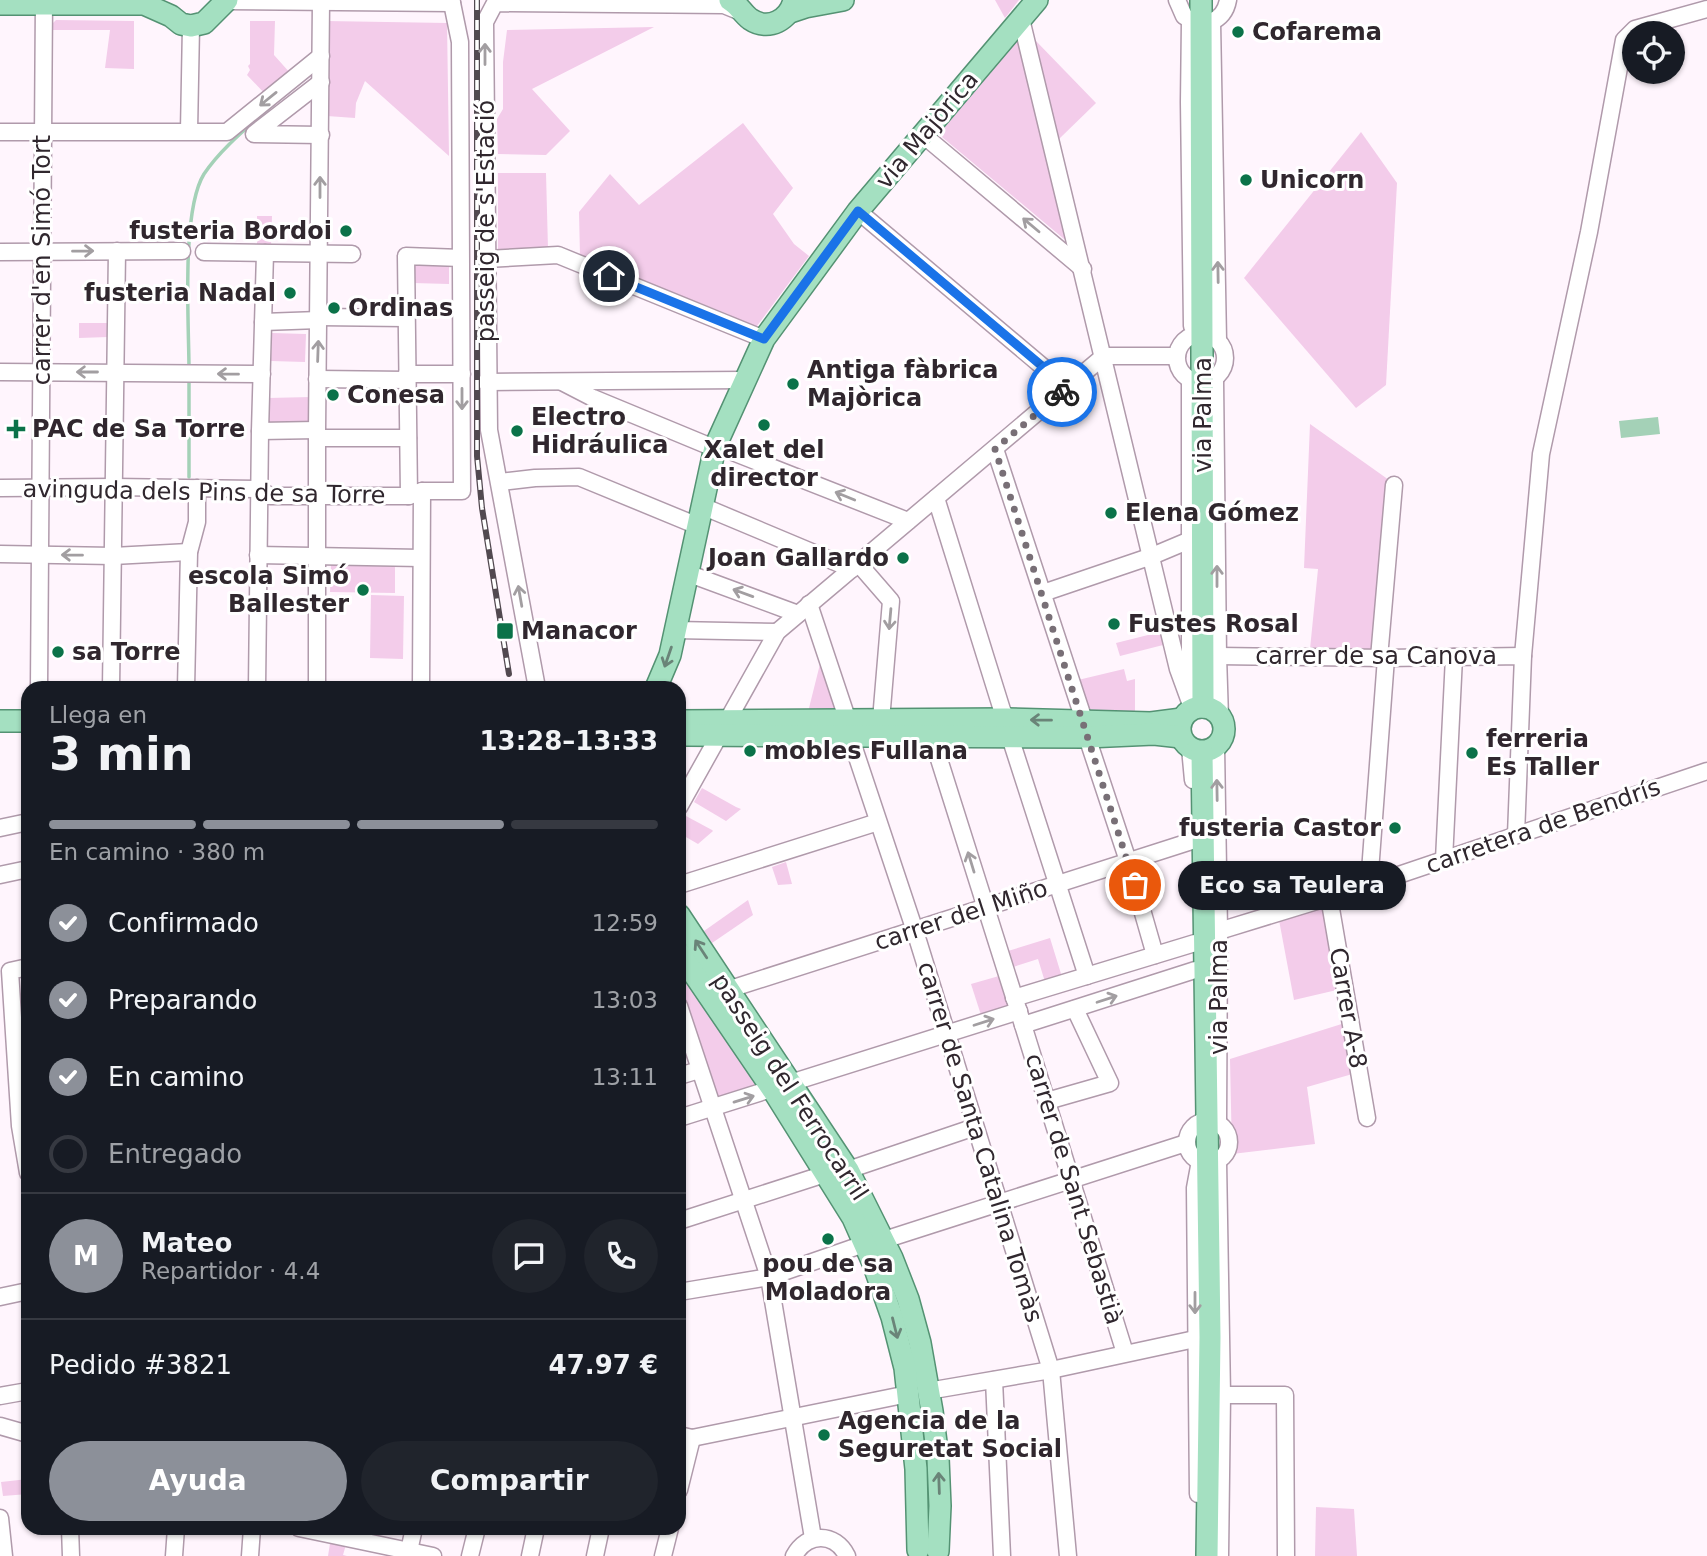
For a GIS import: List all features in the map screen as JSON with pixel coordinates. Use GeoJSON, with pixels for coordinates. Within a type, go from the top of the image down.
{"type":"FeatureCollection","features":[{"type":"Feature","properties":{"kind":"main road"},"geometry":{"type":"LineString","coordinates":[[739,6],[753,21],[768,24],[782,20],[792,6],[843,0]]}},
{"type":"Feature","properties":{"kind":"main road","name":"via Majòrica"},"geometry":{"type":"LineString","coordinates":[[659,681],[670,655],[715,447],[764,339],[858,211],[1037,0]]}},
{"type":"Feature","properties":{"kind":"main road","name":"via Palma"},"geometry":{"type":"LineString","coordinates":[[1197,727],[1204,336],[1201,0]]}},
{"type":"Feature","properties":{"kind":"main road"},"geometry":{"type":"LineString","coordinates":[[0,4],[44,2],[157,5],[181,23],[191,26],[204,23],[222,2]]}},
{"type":"Feature","properties":{"kind":"main road"},"geometry":{"type":"LineString","coordinates":[[849,729],[881,720],[1008,728],[1085,729],[1151,723],[1197,727],[1197,929],[1208,1162],[1209,1555]]}},
{"type":"Feature","properties":{"kind":"main road"},"geometry":{"type":"LineString","coordinates":[[0,721],[21,721]]}},
{"type":"Feature","properties":{"kind":"main road"},"geometry":{"type":"LineString","coordinates":[[686,722],[723,729]]}},
{"type":"Feature","properties":{"kind":"main road"},"geometry":{"type":"LineString","coordinates":[[686,734],[723,729],[849,729],[932,737],[1008,728]]}},
{"type":"Feature","properties":{"kind":"main road"},"geometry":{"type":"LineString","coordinates":[[0,734],[21,734]]}},
{"type":"Feature","properties":{"kind":"main road","name":"passeig del Ferrocarril"},"geometry":{"type":"LineString","coordinates":[[686,926],[727,990],[825,1174],[853,1218],[874,1242],[908,1299],[920,1343],[918,1392],[938,1458],[940,1506],[928,1553]]}},
{"type":"Feature","properties":{"kind":"main road","name":"passeig del Ferrocarril"},"geometry":{"type":"LineString","coordinates":[[686,961],[848,1170],[874,1242]]}},
{"type":"Feature","properties":{"kind":"street"},"geometry":{"type":"LineString","coordinates":[[1177,0],[1180,9],[1201,22],[1224,12],[1228,0]]}},
{"type":"Feature","properties":{"kind":"street"},"geometry":{"type":"LineString","coordinates":[[317,681],[321,1]]}},
{"type":"Feature","properties":{"kind":"street","name":"carrer d'en Simó Tort"},"geometry":{"type":"LineString","coordinates":[[39,681],[44,2]]}},
{"type":"Feature","properties":{"kind":"street"},"geometry":{"type":"LineString","coordinates":[[222,2],[453,2]]}},
{"type":"Feature","properties":{"kind":"street","name":"passeig de s'Estació"},"geometry":{"type":"LineString","coordinates":[[453,2],[460,42],[462,491]]}},
{"type":"Feature","properties":{"kind":"street","name":"passeig de s'Estació"},"geometry":{"type":"LineString","coordinates":[[536,681],[489,430],[486,382],[485,22],[494,2],[739,6]]}},
{"type":"Feature","properties":{"kind":"street"},"geometry":{"type":"LineString","coordinates":[[1524,656],[1541,454],[1589,232],[1624,40],[1634,29],[1707,9]]}},
{"type":"Feature","properties":{"kind":"street"},"geometry":{"type":"LineString","coordinates":[[1021,19],[1178,669],[1197,727]]}},
{"type":"Feature","properties":{"kind":"street"},"geometry":{"type":"LineString","coordinates":[[189,131],[191,26]]}},
{"type":"Feature","properties":{"kind":"street"},"geometry":{"type":"LineString","coordinates":[[0,132],[227,132],[321,56]]}},
{"type":"Feature","properties":{"kind":"street"},"geometry":{"type":"LineString","coordinates":[[321,82],[254,134],[321,135]]}},
{"type":"Feature","properties":{"kind":"street"},"geometry":{"type":"LineString","coordinates":[[922,134],[1083,268]]}},
{"type":"Feature","properties":{"kind":"street"},"geometry":{"type":"LineString","coordinates":[[858,211],[1068,388]]}},
{"type":"Feature","properties":{"kind":"street"},"geometry":{"type":"LineString","coordinates":[[111,681],[117,251]]}},
{"type":"Feature","properties":{"kind":"street"},"geometry":{"type":"LineString","coordinates":[[0,252],[182,251]]}},
{"type":"Feature","properties":{"kind":"street"},"geometry":{"type":"LineString","coordinates":[[204,252],[352,254]]}},
{"type":"Feature","properties":{"kind":"street"},"geometry":{"type":"LineString","coordinates":[[257,681],[265,253]]}},
{"type":"Feature","properties":{"kind":"street"},"geometry":{"type":"LineString","coordinates":[[487,259],[558,255],[764,339]]}},
{"type":"Feature","properties":{"kind":"street"},"geometry":{"type":"LineString","coordinates":[[421,681],[421,558],[408,438],[406,256],[461,258]]}},
{"type":"Feature","properties":{"kind":"street"},"geometry":{"type":"LineString","coordinates":[[263,322],[407,318]]}},
{"type":"Feature","properties":{"kind":"street"},"geometry":{"type":"LineString","coordinates":[[1203,380],[1179,368],[1177,356],[1182,343],[1204,336]]}},
{"type":"Feature","properties":{"kind":"street"},"geometry":{"type":"LineString","coordinates":[[686,795],[777,632],[1104,356],[1177,356]]}},
{"type":"Feature","properties":{"kind":"street"},"geometry":{"type":"LineString","coordinates":[[0,372],[262,374]]}},
{"type":"Feature","properties":{"kind":"street"},"geometry":{"type":"LineString","coordinates":[[317,379],[462,374]]}},
{"type":"Feature","properties":{"kind":"street"},"geometry":{"type":"LineString","coordinates":[[486,382],[745,380]]}},
{"type":"Feature","properties":{"kind":"street","name":"via Palma"},"geometry":{"type":"LineString","coordinates":[[1203,380],[1190,540],[1197,727],[1219,931],[1207,1124]]}},
{"type":"Feature","properties":{"kind":"street","name":"via Palma"},"geometry":{"type":"LineString","coordinates":[[1203,380],[1218,656],[1197,727],[1193,771],[1197,929],[1195,970],[1207,1124]]}},
{"type":"Feature","properties":{"kind":"street"},"geometry":{"type":"LineString","coordinates":[[562,382],[593,398],[908,521]]}},
{"type":"Feature","properties":{"kind":"street"},"geometry":{"type":"LineString","coordinates":[[260,431],[408,438]]}},
{"type":"Feature","properties":{"kind":"street"},"geometry":{"type":"LineString","coordinates":[[995,449],[1128,861],[1155,955]]}},
{"type":"Feature","properties":{"kind":"street"},"geometry":{"type":"LineString","coordinates":[[500,482],[579,477],[855,566],[891,601],[881,720]]}},
{"type":"Feature","properties":{"kind":"street"},"geometry":{"type":"LineString","coordinates":[[1369,885],[1394,485]]}},
{"type":"Feature","properties":{"kind":"street","name":"avinguda dels Pins de sa Torre"},"geometry":{"type":"LineString","coordinates":[[0,488],[259,489],[270,496],[462,491]]}},
{"type":"Feature","properties":{"kind":"street"},"geometry":{"type":"LineString","coordinates":[[186,681],[189,552],[197,522],[197,488]]}},
{"type":"Feature","properties":{"kind":"street"},"geometry":{"type":"LineString","coordinates":[[936,498],[1087,976]]}},
{"type":"Feature","properties":{"kind":"street"},"geometry":{"type":"LineString","coordinates":[[1043,593],[1152,556],[1190,540]]}},
{"type":"Feature","properties":{"kind":"street"},"geometry":{"type":"LineString","coordinates":[[0,554],[113,556],[189,552]]}},
{"type":"Feature","properties":{"kind":"street"},"geometry":{"type":"LineString","coordinates":[[258,555],[421,558]]}},
{"type":"Feature","properties":{"kind":"street"},"geometry":{"type":"LineString","coordinates":[[687,573],[804,609]]}},
{"type":"Feature","properties":{"kind":"street","name":"carrer de Santa Catalina Tomàs"},"geometry":{"type":"LineString","coordinates":[[804,609],[849,729],[915,931],[1051,1370],[1068,1556]]}},
{"type":"Feature","properties":{"kind":"street"},"geometry":{"type":"LineString","coordinates":[[675,630],[777,632]]}},
{"type":"Feature","properties":{"kind":"street","name":"carrer de sa Canova"},"geometry":{"type":"LineString","coordinates":[[1218,656],[1524,656],[1516,835]]}},
{"type":"Feature","properties":{"kind":"street"},"geometry":{"type":"LineString","coordinates":[[1444,860],[1454,657]]}},
{"type":"Feature","properties":{"kind":"street","name":"carrer de Sant Sebastià"},"geometry":{"type":"LineString","coordinates":[[932,737],[1125,1353]]}},
{"type":"Feature","properties":{"kind":"street","name":"carretera de Bendrís"},"geometry":{"type":"LineString","coordinates":[[1219,931],[1369,885],[1707,771]]}},
{"type":"Feature","properties":{"kind":"street"},"geometry":{"type":"LineString","coordinates":[[686,883],[878,822]]}},
{"type":"Feature","properties":{"kind":"street"},"geometry":{"type":"LineString","coordinates":[[0,828],[21,824]]}},
{"type":"Feature","properties":{"kind":"street","name":"carrer del Miño"},"geometry":{"type":"LineString","coordinates":[[727,990],[1195,840]]}},
{"type":"Feature","properties":{"kind":"street"},"geometry":{"type":"LineString","coordinates":[[0,875],[21,870]]}},
{"type":"Feature","properties":{"kind":"street","name":"Carrer A-8"},"geometry":{"type":"LineString","coordinates":[[1329,897],[1367,1118]]}},
{"type":"Feature","properties":{"kind":"street"},"geometry":{"type":"LineString","coordinates":[[686,1116],[1019,1011],[1087,976],[1155,955],[1197,929]]}},
{"type":"Feature","properties":{"kind":"street"},"geometry":{"type":"LineString","coordinates":[[21,969],[10,971],[8,1054],[21,1132]]}},
{"type":"Feature","properties":{"kind":"street"},"geometry":{"type":"LineString","coordinates":[[1019,1011],[1075,1009],[1195,970]]}},
{"type":"Feature","properties":{"kind":"street"},"geometry":{"type":"LineString","coordinates":[[1047,1101],[1110,1083],[1075,1009]]}},
{"type":"Feature","properties":{"kind":"street"},"geometry":{"type":"LineString","coordinates":[[686,1029],[769,1277],[813,1538]]}},
{"type":"Feature","properties":{"kind":"street"},"geometry":{"type":"LineString","coordinates":[[686,1074],[699,1070]]}},
{"type":"Feature","properties":{"kind":"street"},"geometry":{"type":"LineString","coordinates":[[1207,1124],[1189,1133],[1186,1143],[1190,1154],[1208,1162]]}},
{"type":"Feature","properties":{"kind":"street"},"geometry":{"type":"LineString","coordinates":[[848,1170],[975,1127]]}},
{"type":"Feature","properties":{"kind":"street"},"geometry":{"type":"LineString","coordinates":[[686,1291],[769,1277],[1186,1143]]}},
{"type":"Feature","properties":{"kind":"street"},"geometry":{"type":"LineString","coordinates":[[1208,1162],[1195,1188],[1195,1339],[1209,1555]]}},
{"type":"Feature","properties":{"kind":"street"},"geometry":{"type":"LineString","coordinates":[[1208,1162],[1222,1395],[1209,1555]]}},
{"type":"Feature","properties":{"kind":"street"},"geometry":{"type":"LineString","coordinates":[[686,1219],[825,1174]]}},
{"type":"Feature","properties":{"kind":"street"},"geometry":{"type":"LineString","coordinates":[[0,1297],[21,1292]]}},
{"type":"Feature","properties":{"kind":"street"},"geometry":{"type":"LineString","coordinates":[[686,1437],[918,1392],[1051,1370],[1195,1339]]}},
{"type":"Feature","properties":{"kind":"street"},"geometry":{"type":"LineString","coordinates":[[994,1380],[1002,1556]]}},
{"type":"Feature","properties":{"kind":"street"},"geometry":{"type":"LineString","coordinates":[[0,1396],[21,1392]]}},
{"type":"Feature","properties":{"kind":"street"},"geometry":{"type":"LineString","coordinates":[[1222,1395],[1284,1395],[1286,1556]]}},
{"type":"Feature","properties":{"kind":"street"},"geometry":{"type":"LineString","coordinates":[[0,1426],[21,1432]]}},
{"type":"Feature","properties":{"kind":"street"},"geometry":{"type":"LineString","coordinates":[[0,1518],[4,1556]]}},
{"type":"Feature","properties":{"kind":"street"},"geometry":{"type":"LineString","coordinates":[[70,1535],[71,1556]]}},
{"type":"Feature","properties":{"kind":"street"},"geometry":{"type":"LineString","coordinates":[[174,1556],[176,1535]]}},
{"type":"Feature","properties":{"kind":"street"},"geometry":{"type":"LineString","coordinates":[[250,1556],[252,1535]]}},
{"type":"Feature","properties":{"kind":"street"},"geometry":{"type":"LineString","coordinates":[[358,1535],[419,1554],[415,1535]]}},
{"type":"Feature","properties":{"kind":"street"},"geometry":{"type":"LineString","coordinates":[[470,1556],[475,1535]]}},
{"type":"Feature","properties":{"kind":"street"},"geometry":{"type":"LineString","coordinates":[[530,1556],[534,1535]]}},
{"type":"Feature","properties":{"kind":"street"},"geometry":{"type":"LineString","coordinates":[[594,1556],[599,1535]]}},
{"type":"Feature","properties":{"kind":"street"},"geometry":{"type":"LineString","coordinates":[[663,1556],[668,1535]]}},
{"type":"Feature","properties":{"kind":"street"},"geometry":{"type":"LineString","coordinates":[[794,1556],[798,1548],[813,1538],[821,1537],[837,1542],[848,1556]]}},
{"type":"Feature","properties":{"kind":"shaded area"},"geometry":{"type":"Polygon","coordinates":[[[995,0],[1019,0],[1005,18],[995,0]]]}},
{"type":"Feature","properties":{"kind":"shaded area"},"geometry":{"type":"Polygon","coordinates":[[[56,20],[134,21],[134,69],[105,68],[110,30],[52,30],[56,20]]]}},
{"type":"Feature","properties":{"kind":"shaded area"},"geometry":{"type":"Polygon","coordinates":[[[250,21],[275,21],[274,55],[291,74],[266,95],[247,75],[250,70],[250,21]]]}},
{"type":"Feature","properties":{"kind":"shaded area"},"geometry":{"type":"Polygon","coordinates":[[[326,21],[447,23],[449,156],[365,81],[356,103],[355,118],[327,116],[326,21]]]}},
{"type":"Feature","properties":{"kind":"shaded area"},"geometry":{"type":"Polygon","coordinates":[[[654,27],[532,89],[570,131],[546,155],[498,154],[497,119],[503,109],[503,62],[507,30],[654,27]]]}},
{"type":"Feature","properties":{"kind":"shaded area"},"geometry":{"type":"Polygon","coordinates":[[[1035,40],[1096,103],[1059,139],[1035,40]]]}},
{"type":"Feature","properties":{"kind":"shaded area"},"geometry":{"type":"Polygon","coordinates":[[[1016,41],[1021,45],[1067,239],[942,137],[941,130],[1016,41]]]}},
{"type":"Feature","properties":{"kind":"shaded area"},"geometry":{"type":"Polygon","coordinates":[[[743,123],[793,188],[773,214],[794,244],[809,256],[756,331],[728,314],[580,256],[579,212],[610,174],[639,205],[743,123]]]}},
{"type":"Feature","properties":{"kind":"shaded area"},"geometry":{"type":"Polygon","coordinates":[[[1361,132],[1397,183],[1386,385],[1356,408],[1244,278],[1361,132]]]}},
{"type":"Feature","properties":{"kind":"shaded area"},"geometry":{"type":"Polygon","coordinates":[[[498,173],[546,173],[548,249],[498,249],[498,173]]]}},
{"type":"Feature","properties":{"kind":"shaded area"},"geometry":{"type":"Polygon","coordinates":[[[257,216],[272,216],[271,246],[257,245],[257,216]]]}},
{"type":"Feature","properties":{"kind":"shaded area"},"geometry":{"type":"Polygon","coordinates":[[[417,263],[447,263],[449,284],[413,283],[413,267],[417,263]]]}},
{"type":"Feature","properties":{"kind":"shaded area"},"geometry":{"type":"Polygon","coordinates":[[[79,323],[108,323],[108,337],[79,338],[79,323]]]}},
{"type":"Feature","properties":{"kind":"shaded area"},"geometry":{"type":"Polygon","coordinates":[[[272,333],[306,334],[305,362],[271,361],[272,333]]]}},
{"type":"Feature","properties":{"kind":"shaded area"},"geometry":{"type":"Polygon","coordinates":[[[311,397],[311,424],[268,425],[268,398],[311,397]]]}},
{"type":"Feature","properties":{"kind":"shaded area"},"geometry":{"type":"Polygon","coordinates":[[[1658,417],[1660,434],[1621,438],[1619,421],[1658,417]]]}},
{"type":"Feature","properties":{"kind":"shaded area"},"geometry":{"type":"Polygon","coordinates":[[[1310,424],[1389,480],[1373,649],[1310,649],[1318,569],[1304,568],[1310,424]]]}},
{"type":"Feature","properties":{"kind":"shaded area"},"geometry":{"type":"Polygon","coordinates":[[[331,565],[395,566],[395,593],[330,592],[331,565]]]}},
{"type":"Feature","properties":{"kind":"shaded area"},"geometry":{"type":"Polygon","coordinates":[[[371,595],[404,596],[403,659],[370,658],[371,595]]]}},
{"type":"Feature","properties":{"kind":"shaded area"},"geometry":{"type":"Polygon","coordinates":[[[1164,631],[1167,644],[1120,656],[1116,643],[1164,631]]]}},
{"type":"Feature","properties":{"kind":"shaded area"},"geometry":{"type":"Polygon","coordinates":[[[821,660],[837,712],[808,712],[821,660]]]}},
{"type":"Feature","properties":{"kind":"shaded area"},"geometry":{"type":"Polygon","coordinates":[[[1124,669],[1127,681],[1135,679],[1135,712],[1091,712],[1087,709],[1078,680],[1124,669]]]}},
{"type":"Feature","properties":{"kind":"shaded area"},"geometry":{"type":"Polygon","coordinates":[[[702,788],[741,809],[726,821],[694,802],[702,788]]]}},
{"type":"Feature","properties":{"kind":"shaded area"},"geometry":{"type":"Polygon","coordinates":[[[686,816],[713,831],[698,844],[686,837],[686,816]]]}},
{"type":"Feature","properties":{"kind":"shaded area"},"geometry":{"type":"Polygon","coordinates":[[[786,862],[792,884],[778,885],[772,867],[786,862]]]}},
{"type":"Feature","properties":{"kind":"shaded area"},"geometry":{"type":"Polygon","coordinates":[[[748,900],[753,915],[712,943],[704,931],[748,900]]]}},
{"type":"Feature","properties":{"kind":"shaded area"},"geometry":{"type":"Polygon","coordinates":[[[1325,904],[1341,989],[1294,1000],[1279,920],[1325,904]]]}},
{"type":"Feature","properties":{"kind":"shaded area"},"geometry":{"type":"Polygon","coordinates":[[[1050,938],[1062,977],[1045,982],[1038,959],[1013,967],[1008,951],[1050,938]]]}},
{"type":"Feature","properties":{"kind":"shaded area"},"geometry":{"type":"Polygon","coordinates":[[[999,976],[1008,1004],[981,1015],[971,984],[999,976]]]}},
{"type":"Feature","properties":{"kind":"shaded area"},"geometry":{"type":"Polygon","coordinates":[[[686,977],[757,1084],[756,1088],[722,1101],[715,1097],[686,1007],[686,977]]]}},
{"type":"Feature","properties":{"kind":"shaded area"},"geometry":{"type":"Polygon","coordinates":[[[1348,1022],[1356,1073],[1307,1087],[1315,1144],[1232,1154],[1230,1059],[1348,1022]]]}},
{"type":"Feature","properties":{"kind":"shaded area"},"geometry":{"type":"Polygon","coordinates":[[[21,1480],[21,1495],[3,1496],[1,1482],[21,1480]]]}},
{"type":"Feature","properties":{"kind":"shaded area"},"geometry":{"type":"Polygon","coordinates":[[[1316,1507],[1354,1509],[1357,1556],[1315,1556],[1316,1507]]]}},
{"type":"Feature","properties":{"kind":"shaded area"},"geometry":{"type":"Polygon","coordinates":[[[331,1537],[347,1541],[343,1555],[347,1556],[328,1556],[331,1537]]]}},
{"type":"Feature","properties":{"kind":"waterway"},"geometry":{"type":"LineString","coordinates":[[189,370],[189,240],[197,191],[204,174],[220,154],[276,102]]}},
{"type":"Feature","properties":{"kind":"waterway"},"geometry":{"type":"LineString","coordinates":[[189,378],[189,477]]}},
{"type":"Feature","properties":{"kind":"railway"},"geometry":{"type":"LineString","coordinates":[[477,0],[477,456],[482,508],[509,674]]}},
{"type":"Feature","properties":{"kind":"way so far"},"geometry":{"type":"LineString","coordinates":[[1062,392],[995,449],[1135,885]]}},
{"type":"Feature","properties":{"kind":"place","name":"Cofarema"},"geometry":{"type":"Point","coordinates":[1238,32]}},
{"type":"Feature","properties":{"kind":"place","name":"Unicorn"},"geometry":{"type":"Point","coordinates":[1246,180]}},
{"type":"Feature","properties":{"kind":"place","name":"fusteria Bordoi"},"geometry":{"type":"Point","coordinates":[346,231]}},
{"type":"Feature","properties":{"kind":"place","name":"fusteria Nadal"},"geometry":{"type":"Point","coordinates":[290,293]}},
{"type":"Feature","properties":{"kind":"place","name":"Ordinas"},"geometry":{"type":"Point","coordinates":[334,308]}},
{"type":"Feature","properties":{"kind":"place","name":"Antiga fàbrica Majòrica"},"geometry":{"type":"Point","coordinates":[793,384]}},
{"type":"Feature","properties":{"kind":"place","name":"Conesa"},"geometry":{"type":"Point","coordinates":[333,395]}},
{"type":"Feature","properties":{"kind":"place","name":"Xalet del director"},"geometry":{"type":"Point","coordinates":[764,425]}},
{"type":"Feature","properties":{"kind":"place","name":"PAC de Sa Torre"},"geometry":{"type":"Point","coordinates":[16,429]}},
{"type":"Feature","properties":{"kind":"place","name":"Electro Hidráulica"},"geometry":{"type":"Point","coordinates":[517,431]}},
{"type":"Feature","properties":{"kind":"place","name":"Elena Gómez"},"geometry":{"type":"Point","coordinates":[1111,513]}},
{"type":"Feature","properties":{"kind":"place","name":"Joan Gallardo"},"geometry":{"type":"Point","coordinates":[903,558]}},
{"type":"Feature","properties":{"kind":"place","name":"escola Simó Ballester"},"geometry":{"type":"Point","coordinates":[363,590]}},
{"type":"Feature","properties":{"kind":"place","name":"Fustes Rosal"},"geometry":{"type":"Point","coordinates":[1114,624]}},
{"type":"Feature","properties":{"kind":"place","name":"Manacor"},"geometry":{"type":"Point","coordinates":[505,631]}},
{"type":"Feature","properties":{"kind":"place","name":"sa Torre"},"geometry":{"type":"Point","coordinates":[58,652]}},
{"type":"Feature","properties":{"kind":"place","name":"mobles Fullana"},"geometry":{"type":"Point","coordinates":[750,751]}},
{"type":"Feature","properties":{"kind":"place","name":"ferreria Es Taller"},"geometry":{"type":"Point","coordinates":[1472,753]}},
{"type":"Feature","properties":{"kind":"place","name":"fusteria Castor"},"geometry":{"type":"Point","coordinates":[1395,828]}},
{"type":"Feature","properties":{"kind":"place","name":"Eco sa Teulera"},"geometry":{"type":"Point","coordinates":[1135,885]}},
{"type":"Feature","properties":{"kind":"place","name":"pou de sa Moladora"},"geometry":{"type":"Point","coordinates":[828,1239]}},
{"type":"Feature","properties":{"kind":"place","name":"Agencia de la Seguretat Social"},"geometry":{"type":"Point","coordinates":[824,1435]}},
{"type":"Feature","properties":{"kind":"route"},"geometry":{"type":"LineString","coordinates":[[609,276],[764,339],[858,211],[1068,388],[1062,392]]}}]}
